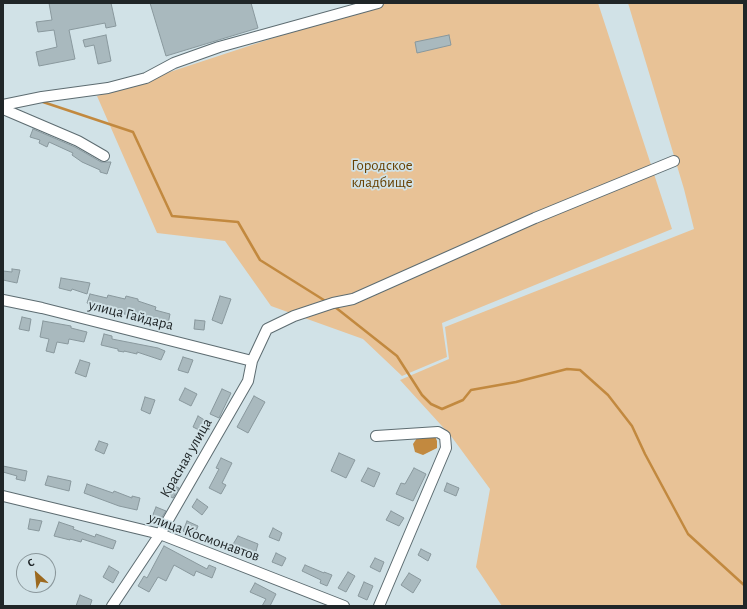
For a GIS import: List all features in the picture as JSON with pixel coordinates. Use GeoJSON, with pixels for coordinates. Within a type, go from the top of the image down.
{"type":"FeatureCollection","features":[{"type":"Feature","properties":{"kind":"street"},"geometry":{"type":"LineString","coordinates":[[3,105],[42,97],[108,88],[139,80],[146,78],[174,63],[219,47],[378,3]]}},
{"type":"Feature","properties":{"kind":"street"},"geometry":{"type":"LineString","coordinates":[[3,109],[78,141],[104,156]]}},
{"type":"Feature","properties":{"kind":"street","name":"Красная улица"},"geometry":{"type":"LineString","coordinates":[[112,606],[160,534],[248,381],[252,361],[267,329],[294,316],[333,303],[353,299],[535,218],[674,160]]}},
{"type":"Feature","properties":{"kind":"street","name":"улица Гайдара"},"geometry":{"type":"LineString","coordinates":[[3,300],[50,310],[252,361]]}},
{"type":"Feature","properties":{"kind":"street"},"geometry":{"type":"LineString","coordinates":[[376,436],[438,432],[446,436],[446,448],[379,606]]}},
{"type":"Feature","properties":{"kind":"street","name":"улица Космонавтов"},"geometry":{"type":"LineString","coordinates":[[3,496],[160,534],[344,606]]}},
{"type":"Feature","properties":{"kind":"green space","name":"Городское кладбище"},"geometry":{"type":"Polygon","coordinates":[[[356,3],[598,3],[672,229],[442,323],[447,357],[402,376],[363,339],[271,306],[225,241],[157,233],[97,96],[358,10],[356,3]]]}},
{"type":"Feature","properties":{"kind":"green space"},"geometry":{"type":"Polygon","coordinates":[[[628,3],[744,3],[744,606],[502,606],[476,567],[490,489],[451,436],[400,380],[449,359],[445,327],[694,229],[684,189],[628,3]]]}},
{"type":"Feature","properties":{"kind":"shaded area"},"geometry":{"type":"Polygon","coordinates":[[[435,436],[437,448],[423,455],[415,452],[413,444],[417,438],[435,436]]]}},
{"type":"Feature","properties":{"kind":"building"},"geometry":{"type":"Polygon","coordinates":[[[49,3],[111,3],[116,26],[106,28],[105,23],[69,30],[75,59],[39,66],[36,52],[57,47],[54,30],[38,32],[36,22],[52,20],[49,3]]]}},
{"type":"Feature","properties":{"kind":"building"},"geometry":{"type":"Polygon","coordinates":[[[150,3],[251,3],[258,28],[166,56],[150,3]]]}},
{"type":"Feature","properties":{"kind":"building"},"geometry":{"type":"Polygon","coordinates":[[[106,35],[111,61],[98,64],[94,45],[85,47],[83,40],[106,35]]]}},
{"type":"Feature","properties":{"kind":"building"},"geometry":{"type":"Polygon","coordinates":[[[449,35],[451,45],[417,53],[415,42],[449,35]]]}},
{"type":"Feature","properties":{"kind":"building"},"geometry":{"type":"Polygon","coordinates":[[[33,129],[75,147],[101,162],[111,162],[107,174],[100,172],[100,170],[82,162],[72,155],[73,153],[49,142],[47,147],[39,143],[40,140],[30,137],[33,129]]]}},
{"type":"Feature","properties":{"kind":"building"},"geometry":{"type":"Polygon","coordinates":[[[12,269],[20,270],[17,283],[3,280],[3,271],[12,272],[12,269]]]}},
{"type":"Feature","properties":{"kind":"building"},"geometry":{"type":"Polygon","coordinates":[[[61,278],[90,283],[87,294],[72,289],[71,291],[59,288],[61,278]]]}},
{"type":"Feature","properties":{"kind":"building"},"geometry":{"type":"Polygon","coordinates":[[[90,294],[107,298],[108,295],[125,299],[126,296],[138,299],[138,301],[156,307],[155,310],[170,314],[168,324],[151,321],[130,314],[124,314],[124,312],[87,303],[90,294]]]}},
{"type":"Feature","properties":{"kind":"building"},"geometry":{"type":"Polygon","coordinates":[[[220,296],[231,299],[222,324],[212,320],[220,296]]]}},
{"type":"Feature","properties":{"kind":"building"},"geometry":{"type":"Polygon","coordinates":[[[22,317],[31,319],[29,331],[19,329],[22,317]]]}},
{"type":"Feature","properties":{"kind":"building"},"geometry":{"type":"Polygon","coordinates":[[[195,320],[205,321],[204,330],[194,329],[195,320]]]}},
{"type":"Feature","properties":{"kind":"building"},"geometry":{"type":"Polygon","coordinates":[[[43,321],[71,326],[71,328],[87,332],[84,342],[69,339],[68,344],[57,342],[54,353],[46,351],[49,339],[40,337],[43,321]]]}},
{"type":"Feature","properties":{"kind":"building"},"geometry":{"type":"Polygon","coordinates":[[[104,334],[112,336],[112,339],[158,348],[165,351],[161,360],[137,352],[137,354],[118,351],[118,349],[101,345],[104,334]]]}},
{"type":"Feature","properties":{"kind":"building"},"geometry":{"type":"Polygon","coordinates":[[[183,357],[193,360],[188,373],[178,370],[183,357]]]}},
{"type":"Feature","properties":{"kind":"building"},"geometry":{"type":"Polygon","coordinates":[[[80,360],[90,363],[86,377],[75,373],[80,360]]]}},
{"type":"Feature","properties":{"kind":"building"},"geometry":{"type":"Polygon","coordinates":[[[185,388],[197,394],[191,406],[179,400],[185,388]]]}},
{"type":"Feature","properties":{"kind":"building"},"geometry":{"type":"Polygon","coordinates":[[[222,389],[231,393],[219,418],[210,414],[222,389]]]}},
{"type":"Feature","properties":{"kind":"building"},"geometry":{"type":"Polygon","coordinates":[[[254,396],[265,402],[248,433],[237,427],[254,396]]]}},
{"type":"Feature","properties":{"kind":"building"},"geometry":{"type":"Polygon","coordinates":[[[145,397],[155,400],[150,414],[141,410],[145,397]]]}},
{"type":"Feature","properties":{"kind":"building"},"geometry":{"type":"Polygon","coordinates":[[[198,416],[206,421],[201,431],[193,427],[198,416]]]}},
{"type":"Feature","properties":{"kind":"building"},"geometry":{"type":"Polygon","coordinates":[[[99,441],[108,444],[104,454],[95,450],[99,441]]]}},
{"type":"Feature","properties":{"kind":"building"},"geometry":{"type":"Polygon","coordinates":[[[339,453],[355,460],[346,478],[331,471],[339,453]]]}},
{"type":"Feature","properties":{"kind":"building"},"geometry":{"type":"Polygon","coordinates":[[[221,458],[232,463],[222,483],[226,485],[221,494],[209,488],[219,469],[216,468],[221,458]]]}},
{"type":"Feature","properties":{"kind":"building"},"geometry":{"type":"Polygon","coordinates":[[[3,466],[27,471],[25,481],[16,479],[17,476],[3,472],[3,466]]]}},
{"type":"Feature","properties":{"kind":"building"},"geometry":{"type":"Polygon","coordinates":[[[368,468],[380,473],[374,487],[361,481],[368,468]]]}},
{"type":"Feature","properties":{"kind":"building"},"geometry":{"type":"Polygon","coordinates":[[[414,468],[426,474],[413,501],[396,494],[401,483],[405,484],[414,468]]]}},
{"type":"Feature","properties":{"kind":"building"},"geometry":{"type":"Polygon","coordinates":[[[48,476],[71,481],[69,491],[45,485],[48,476]]]}},
{"type":"Feature","properties":{"kind":"building"},"geometry":{"type":"Polygon","coordinates":[[[447,483],[459,488],[456,496],[444,491],[447,483]]]}},
{"type":"Feature","properties":{"kind":"building"},"geometry":{"type":"Polygon","coordinates":[[[87,484],[113,493],[114,491],[132,498],[132,496],[140,498],[137,510],[119,506],[84,493],[87,484]]]}},
{"type":"Feature","properties":{"kind":"building"},"geometry":{"type":"Polygon","coordinates":[[[170,484],[179,488],[173,498],[165,494],[170,484]]]}},
{"type":"Feature","properties":{"kind":"building"},"geometry":{"type":"Polygon","coordinates":[[[197,499],[208,507],[202,515],[192,507],[197,499]]]}},
{"type":"Feature","properties":{"kind":"building"},"geometry":{"type":"Polygon","coordinates":[[[156,507],[166,511],[160,520],[152,517],[156,507]]]}},
{"type":"Feature","properties":{"kind":"building"},"geometry":{"type":"Polygon","coordinates":[[[391,511],[404,518],[399,526],[386,520],[391,511]]]}},
{"type":"Feature","properties":{"kind":"building"},"geometry":{"type":"Polygon","coordinates":[[[30,519],[42,521],[39,531],[28,529],[30,519]]]}},
{"type":"Feature","properties":{"kind":"building"},"geometry":{"type":"Polygon","coordinates":[[[187,521],[198,526],[194,536],[183,531],[187,521]]]}},
{"type":"Feature","properties":{"kind":"building"},"geometry":{"type":"Polygon","coordinates":[[[59,522],[95,537],[96,534],[116,541],[113,549],[82,539],[81,542],[54,536],[59,522]]]}},
{"type":"Feature","properties":{"kind":"building"},"geometry":{"type":"Polygon","coordinates":[[[273,528],[282,533],[279,541],[269,537],[273,528]]]}},
{"type":"Feature","properties":{"kind":"building"},"geometry":{"type":"Polygon","coordinates":[[[238,536],[258,544],[255,555],[232,546],[238,536]]]}},
{"type":"Feature","properties":{"kind":"building"},"geometry":{"type":"Polygon","coordinates":[[[164,546],[207,569],[209,565],[216,568],[212,578],[196,571],[194,576],[174,565],[166,581],[158,577],[149,592],[138,586],[144,576],[147,578],[164,546]]]}},
{"type":"Feature","properties":{"kind":"building"},"geometry":{"type":"Polygon","coordinates":[[[421,549],[431,554],[428,561],[418,555],[421,549]]]}},
{"type":"Feature","properties":{"kind":"building"},"geometry":{"type":"Polygon","coordinates":[[[276,553],[286,558],[282,566],[272,562],[276,553]]]}},
{"type":"Feature","properties":{"kind":"building"},"geometry":{"type":"Polygon","coordinates":[[[375,558],[384,562],[380,572],[370,567],[375,558]]]}},
{"type":"Feature","properties":{"kind":"building"},"geometry":{"type":"Polygon","coordinates":[[[305,565],[332,575],[327,586],[320,583],[321,580],[302,571],[305,565]]]}},
{"type":"Feature","properties":{"kind":"building"},"geometry":{"type":"Polygon","coordinates":[[[109,566],[119,572],[113,583],[103,577],[109,566]]]}},
{"type":"Feature","properties":{"kind":"building"},"geometry":{"type":"Polygon","coordinates":[[[348,572],[355,576],[346,592],[338,588],[348,572]]]}},
{"type":"Feature","properties":{"kind":"building"},"geometry":{"type":"Polygon","coordinates":[[[409,573],[421,580],[413,593],[401,585],[409,573]]]}},
{"type":"Feature","properties":{"kind":"building"},"geometry":{"type":"Polygon","coordinates":[[[364,582],[373,586],[367,600],[358,596],[364,582]]]}},
{"type":"Feature","properties":{"kind":"building"},"geometry":{"type":"Polygon","coordinates":[[[255,583],[276,594],[270,606],[262,606],[266,599],[250,592],[255,583]]]}},
{"type":"Feature","properties":{"kind":"building"},"geometry":{"type":"Polygon","coordinates":[[[80,595],[92,600],[90,606],[76,606],[80,595]]]}},
{"type":"Feature","properties":{"kind":"waterway"},"geometry":{"type":"LineString","coordinates":[[43,102],[133,132],[172,216],[238,222],[260,260],[327,302]]}},
{"type":"Feature","properties":{"kind":"waterway"},"geometry":{"type":"LineString","coordinates":[[335,307],[397,356],[422,395],[431,404],[442,409],[463,400],[471,390],[516,382],[567,369],[580,370],[608,395],[632,426],[645,454],[688,534],[744,585]]}}]}
